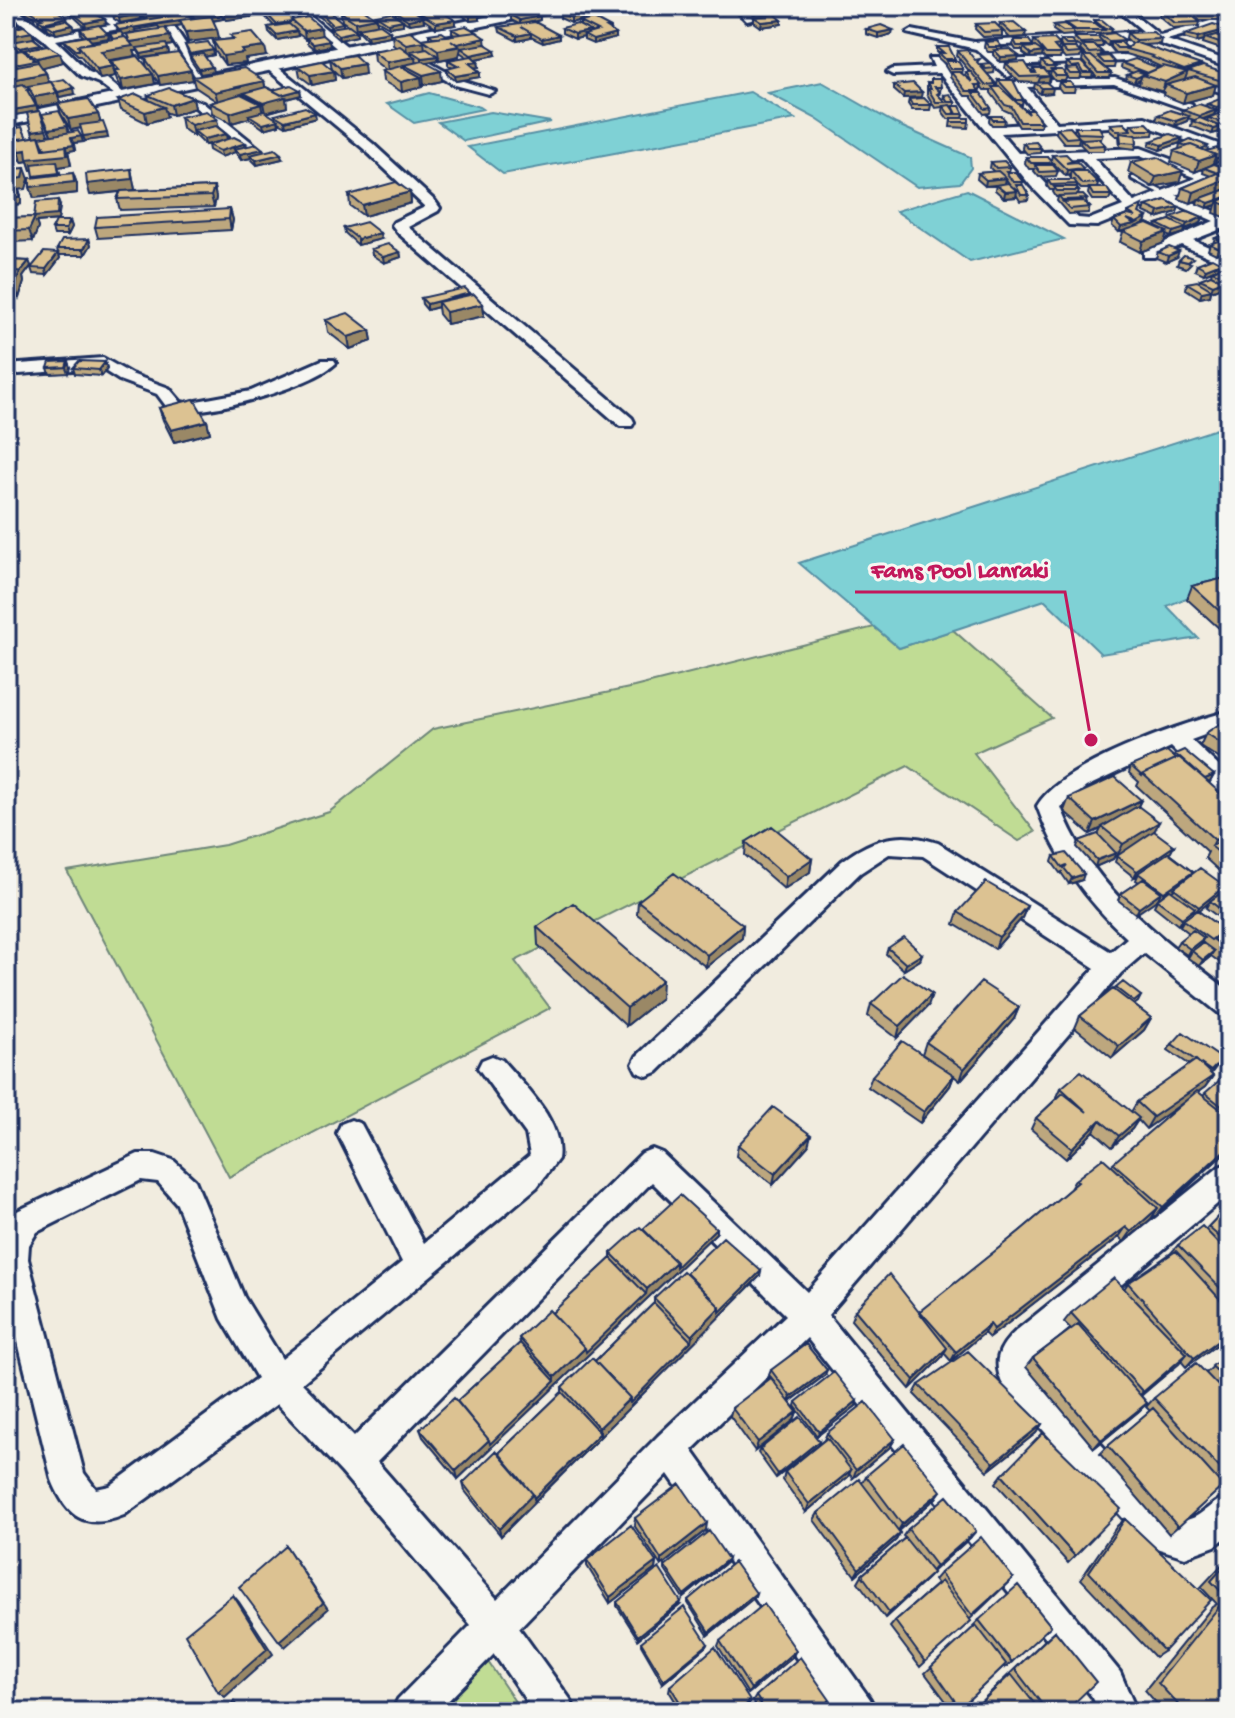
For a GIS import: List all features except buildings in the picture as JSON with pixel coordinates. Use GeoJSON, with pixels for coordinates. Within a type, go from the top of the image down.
{"type":"FeatureCollection","features":[{"type":"Feature","properties":{"kind":"main road"},"geometry":{"type":"LineString","coordinates":[[6,121],[559,6]]}},
{"type":"Feature","properties":{"kind":"street"},"geometry":{"type":"LineString","coordinates":[[6,6],[48,38],[85,74],[103,81],[122,97]]}},
{"type":"Feature","properties":{"kind":"street"},"geometry":{"type":"LineString","coordinates":[[91,6],[118,25]]}},
{"type":"Feature","properties":{"kind":"street"},"geometry":{"type":"LineString","coordinates":[[164,6],[179,16]]}},
{"type":"Feature","properties":{"kind":"street"},"geometry":{"type":"LineString","coordinates":[[292,6],[345,50]]}},
{"type":"Feature","properties":{"kind":"street"},"geometry":{"type":"LineString","coordinates":[[737,6],[751,19]]}},
{"type":"Feature","properties":{"kind":"street"},"geometry":{"type":"LineString","coordinates":[[1118,6],[1154,36],[1229,65]]}},
{"type":"Feature","properties":{"kind":"street"},"geometry":{"type":"LineString","coordinates":[[1177,6],[1202,27]]}},
{"type":"Feature","properties":{"kind":"street"},"geometry":{"type":"LineString","coordinates":[[48,38],[237,8]]}},
{"type":"Feature","properties":{"kind":"street"},"geometry":{"type":"LineString","coordinates":[[979,46],[983,42],[1154,36],[1229,19]]}},
{"type":"Feature","properties":{"kind":"street"},"geometry":{"type":"LineString","coordinates":[[171,30],[203,80]]}},
{"type":"Feature","properties":{"kind":"street"},"geometry":{"type":"LineString","coordinates":[[912,33],[979,46],[1018,84],[1054,127]]}},
{"type":"Feature","properties":{"kind":"street"},"geometry":{"type":"LineString","coordinates":[[385,42],[459,83],[489,91]]}},
{"type":"Feature","properties":{"kind":"street"},"geometry":{"type":"LineString","coordinates":[[1210,58],[1229,51]]}},
{"type":"Feature","properties":{"kind":"street"},"geometry":{"type":"LineString","coordinates":[[996,63],[1127,58],[1228,91]]}},
{"type":"Feature","properties":{"kind":"street"},"geometry":{"type":"LineString","coordinates":[[893,72],[938,65],[1074,222],[1090,224],[1206,178]]}},
{"type":"Feature","properties":{"kind":"street"},"geometry":{"type":"LineString","coordinates":[[270,66],[368,146],[433,208],[403,221],[399,225],[403,230],[626,422]]}},
{"type":"Feature","properties":{"kind":"street"},"geometry":{"type":"LineString","coordinates":[[85,74],[87,86],[101,101]]}},
{"type":"Feature","properties":{"kind":"street"},"geometry":{"type":"LineString","coordinates":[[1018,84],[1086,80],[1123,83],[1188,106]]}},
{"type":"Feature","properties":{"kind":"street"},"geometry":{"type":"LineString","coordinates":[[155,90],[199,105],[248,144]]}},
{"type":"Feature","properties":{"kind":"street"},"geometry":{"type":"LineString","coordinates":[[992,130],[1145,121],[1228,91]]}},
{"type":"Feature","properties":{"kind":"street"},"geometry":{"type":"LineString","coordinates":[[1145,121],[1229,152]]}},
{"type":"Feature","properties":{"kind":"street"},"geometry":{"type":"LineString","coordinates":[[1201,142],[1215,137]]}},
{"type":"Feature","properties":{"kind":"street"},"geometry":{"type":"LineString","coordinates":[[1015,157],[1141,152],[1229,186]]}},
{"type":"Feature","properties":{"kind":"street"},"geometry":{"type":"LineString","coordinates":[[1084,154],[1132,208]]}},
{"type":"Feature","properties":{"kind":"street"},"geometry":{"type":"LineString","coordinates":[[1166,195],[1227,221]]}},
{"type":"Feature","properties":{"kind":"street"},"geometry":{"type":"LineString","coordinates":[[1149,254],[1227,221]]}},
{"type":"Feature","properties":{"kind":"street"},"geometry":{"type":"LineString","coordinates":[[1181,240],[1229,261]]}},
{"type":"Feature","properties":{"kind":"street"},"geometry":{"type":"LineString","coordinates":[[6,370],[103,363],[132,381],[163,391],[175,406],[186,408],[255,395],[328,363]]}},
{"type":"Feature","properties":{"kind":"street"},"geometry":{"type":"LineString","coordinates":[[1229,718],[1073,783],[1054,796],[1049,806],[1054,828],[1106,901],[1229,1006]]}},
{"type":"Feature","properties":{"kind":"street"},"geometry":{"type":"LineString","coordinates":[[1175,738],[1229,790]]}},
{"type":"Feature","properties":{"kind":"street"},"geometry":{"type":"LineString","coordinates":[[647,1064],[851,867],[880,846],[912,844],[930,849],[1112,966]]}},
{"type":"Feature","properties":{"kind":"street"},"geometry":{"type":"LineString","coordinates":[[411,1712],[670,1448],[808,1315],[1112,966],[1145,937]]}},
{"type":"Feature","properties":{"kind":"street"},"geometry":{"type":"LineString","coordinates":[[492,1068],[542,1132],[546,1145],[544,1158],[527,1178],[280,1381],[122,1498],[104,1508],[89,1506],[79,1498],[69,1480],[13,1259],[14,1242],[26,1222],[138,1167],[154,1165],[168,1170],[179,1179],[240,1322],[280,1381],[354,1461],[496,1626],[557,1712]]}},
{"type":"Feature","properties":{"kind":"street"},"geometry":{"type":"LineString","coordinates":[[351,1133],[420,1266]]}},
{"type":"Feature","properties":{"kind":"street"},"geometry":{"type":"LineString","coordinates":[[354,1461],[652,1162],[808,1315],[1107,1685],[1118,1712]]}},
{"type":"Feature","properties":{"kind":"street"},"geometry":{"type":"LineString","coordinates":[[1229,1176],[1028,1341],[1012,1357],[1010,1364],[1015,1376],[1154,1527],[1167,1537],[1179,1541],[1192,1539],[1209,1531],[1229,1512]]}},
{"type":"Feature","properties":{"kind":"street"},"geometry":{"type":"LineString","coordinates":[[670,1448],[857,1712]]}},
{"type":"Feature","properties":{"kind":"lane"},"geometry":{"type":"LineString","coordinates":[[1134,178],[1166,195]]}},
{"type":"Feature","properties":{"kind":"green space"},"geometry":{"type":"Polygon","coordinates":[[[874,627],[899,648],[953,630],[1052,718],[974,753],[1035,832],[1019,841],[908,766],[515,961],[550,1008],[229,1177],[67,871],[225,845],[329,812],[433,729],[634,687],[874,627]]]}},
{"type":"Feature","properties":{"kind":"green space"},"geometry":{"type":"Polygon","coordinates":[[[482,1653],[522,1712],[424,1712],[482,1653]]]}},
{"type":"Feature","properties":{"kind":"water"},"geometry":{"type":"Polygon","coordinates":[[[822,82],[896,124],[970,157],[971,168],[960,183],[917,187],[815,118],[768,93],[822,82]]]}},
{"type":"Feature","properties":{"kind":"water"},"geometry":{"type":"Polygon","coordinates":[[[750,92],[795,119],[503,174],[468,147],[750,92]]]}},
{"type":"Feature","properties":{"kind":"water"},"geometry":{"type":"Polygon","coordinates":[[[429,93],[483,109],[414,123],[387,104],[429,93]]]}},
{"type":"Feature","properties":{"kind":"water"},"geometry":{"type":"Polygon","coordinates":[[[491,112],[551,122],[464,141],[438,122],[491,112]]]}},
{"type":"Feature","properties":{"kind":"water"},"geometry":{"type":"Polygon","coordinates":[[[967,190],[1064,239],[970,262],[896,211],[967,190]]]}},
{"type":"Feature","properties":{"kind":"water"},"geometry":{"type":"Polygon","coordinates":[[[1229,425],[1229,580],[1167,606],[1198,638],[1101,654],[1045,600],[899,648],[799,563],[1229,425]]]}},
{"type":"Feature","properties":{"kind":"place","name":"Fams Pool Lanraki"},"geometry":{"type":"Point","coordinates":[1091,740]}}]}
